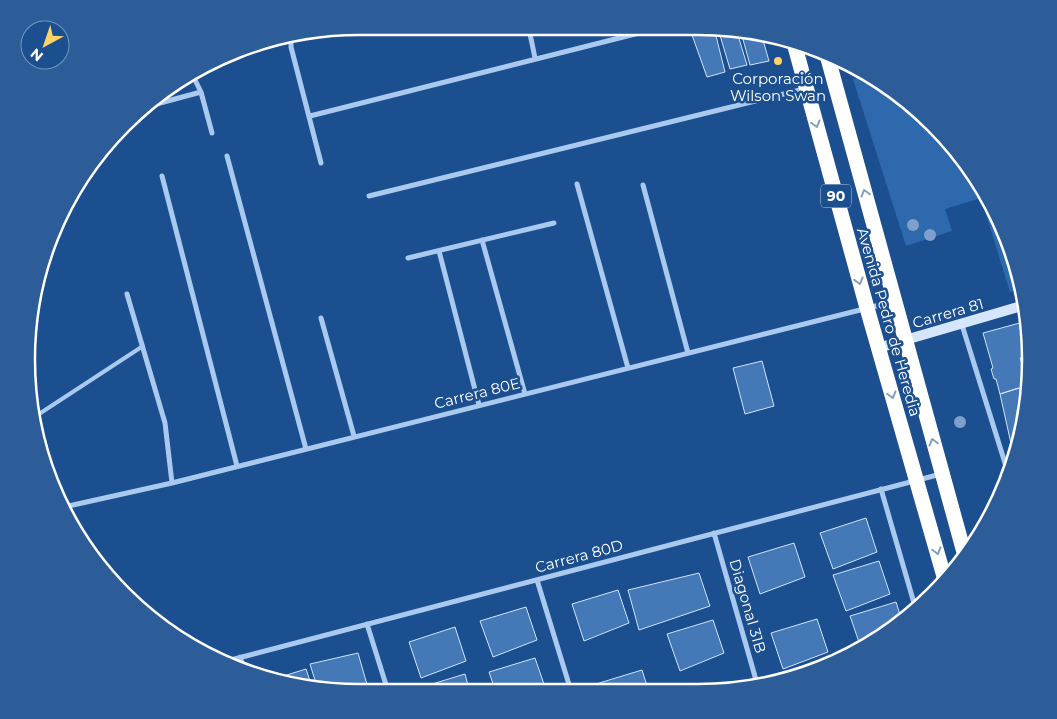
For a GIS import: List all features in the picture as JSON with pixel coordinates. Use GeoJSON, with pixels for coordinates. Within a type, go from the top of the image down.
{"type":"FeatureCollection","features":[{"type":"Feature","properties":{"kind":"highway","name":"Avenida Pedro de Heredia"},"geometry":{"type":"LineString","coordinates":[[796,50],[878,348],[942,571]]}},
{"type":"Feature","properties":{"kind":"highway","name":"Avenida Pedro de Heredia"},"geometry":{"type":"LineString","coordinates":[[829,63],[962,547]]}},
{"type":"Feature","properties":{"kind":"street"},"geometry":{"type":"LineString","coordinates":[[530,35],[535,58]]}},
{"type":"Feature","properties":{"kind":"street"},"geometry":{"type":"LineString","coordinates":[[310,116],[630,35]]}},
{"type":"Feature","properties":{"kind":"street"},"geometry":{"type":"LineString","coordinates":[[291,42],[321,163]]}},
{"type":"Feature","properties":{"kind":"street"},"geometry":{"type":"LineString","coordinates":[[195,80],[201,92],[212,133]]}},
{"type":"Feature","properties":{"kind":"street"},"geometry":{"type":"LineString","coordinates":[[369,196],[807,88]]}},
{"type":"Feature","properties":{"kind":"street"},"geometry":{"type":"LineString","coordinates":[[161,103],[201,92]]}},
{"type":"Feature","properties":{"kind":"street"},"geometry":{"type":"LineString","coordinates":[[227,156],[306,449]]}},
{"type":"Feature","properties":{"kind":"street"},"geometry":{"type":"LineString","coordinates":[[162,176],[237,466]]}},
{"type":"Feature","properties":{"kind":"street"},"geometry":{"type":"LineString","coordinates":[[577,184],[628,368]]}},
{"type":"Feature","properties":{"kind":"street"},"geometry":{"type":"LineString","coordinates":[[643,185],[688,353]]}},
{"type":"Feature","properties":{"kind":"street"},"geometry":{"type":"LineString","coordinates":[[408,258],[554,223]]}},
{"type":"Feature","properties":{"kind":"street"},"geometry":{"type":"LineString","coordinates":[[482,240],[526,394]]}},
{"type":"Feature","properties":{"kind":"street"},"geometry":{"type":"LineString","coordinates":[[439,251],[479,405]]}},
{"type":"Feature","properties":{"kind":"street"},"geometry":{"type":"LineString","coordinates":[[128,294],[165,422],[172,482]]}},
{"type":"Feature","properties":{"kind":"street","name":"Carrera 80E"},"geometry":{"type":"LineString","coordinates":[[69,506],[306,449],[895,301]]}},
{"type":"Feature","properties":{"kind":"street","name":"Carrera 81"},"geometry":{"type":"LineString","coordinates":[[878,348],[1018,307]]}},
{"type":"Feature","properties":{"kind":"street"},"geometry":{"type":"LineString","coordinates":[[321,318],[354,436]]}},
{"type":"Feature","properties":{"kind":"street"},"geometry":{"type":"LineString","coordinates":[[962,325],[1006,462]]}},
{"type":"Feature","properties":{"kind":"street","name":"Carrera 80D"},"geometry":{"type":"LineString","coordinates":[[234,659],[941,474]]}},
{"type":"Feature","properties":{"kind":"street"},"geometry":{"type":"LineString","coordinates":[[881,489],[913,601]]}},
{"type":"Feature","properties":{"kind":"street","name":"Diagonal 31B"},"geometry":{"type":"LineString","coordinates":[[714,533],[756,679]]}},
{"type":"Feature","properties":{"kind":"street"},"geometry":{"type":"LineString","coordinates":[[537,580],[569,684]]}},
{"type":"Feature","properties":{"kind":"street"},"geometry":{"type":"LineString","coordinates":[[367,624],[386,684]]}},
{"type":"Feature","properties":{"kind":"street"},"geometry":{"type":"LineString","coordinates":[[240,657],[242,662]]}},
{"type":"Feature","properties":{"kind":"lane"},"geometry":{"type":"LineString","coordinates":[[40,414],[143,346]]}},
{"type":"Feature","properties":{"kind":"shaded area"},"geometry":{"type":"Polygon","coordinates":[[[859,77],[878,90],[927,130],[955,162],[979,197],[980,198],[945,209],[952,231],[906,246],[853,79],[859,77]]]}},
{"type":"Feature","properties":{"kind":"shaded area"},"geometry":{"type":"Polygon","coordinates":[[[983,205],[1005,255],[1015,290],[1010,292],[983,205]]]}},
{"type":"Feature","properties":{"kind":"building"},"geometry":{"type":"Polygon","coordinates":[[[692,35],[716,36],[725,72],[707,77],[692,35]]]}},
{"type":"Feature","properties":{"kind":"building"},"geometry":{"type":"Polygon","coordinates":[[[720,36],[739,38],[747,65],[730,69],[720,36]]]}},
{"type":"Feature","properties":{"kind":"building"},"geometry":{"type":"Polygon","coordinates":[[[743,38],[763,42],[769,61],[750,65],[743,38]]]}},
{"type":"Feature","properties":{"kind":"building"},"geometry":{"type":"Polygon","coordinates":[[[1020,323],[1022,357],[1020,358],[1022,364],[1020,388],[1000,394],[991,369],[993,368],[983,333],[1020,323]]]}},
{"type":"Feature","properties":{"kind":"building"},"geometry":{"type":"Polygon","coordinates":[[[762,361],[774,406],[745,414],[733,368],[762,361]]]}},
{"type":"Feature","properties":{"kind":"building"},"geometry":{"type":"Polygon","coordinates":[[[1018,388],[1020,390],[1016,423],[1011,443],[1000,394],[1018,388]]]}},
{"type":"Feature","properties":{"kind":"building"},"geometry":{"type":"Polygon","coordinates":[[[866,518],[877,552],[833,569],[820,533],[866,518]]]}},
{"type":"Feature","properties":{"kind":"building"},"geometry":{"type":"Polygon","coordinates":[[[794,543],[805,577],[760,594],[748,557],[794,543]]]}},
{"type":"Feature","properties":{"kind":"building"},"geometry":{"type":"Polygon","coordinates":[[[879,561],[890,594],[846,611],[833,575],[879,561]]]}},
{"type":"Feature","properties":{"kind":"building"},"geometry":{"type":"Polygon","coordinates":[[[699,573],[710,606],[639,630],[628,590],[699,573]]]}},
{"type":"Feature","properties":{"kind":"building"},"geometry":{"type":"Polygon","coordinates":[[[618,590],[629,623],[584,641],[572,604],[618,590]]]}},
{"type":"Feature","properties":{"kind":"building"},"geometry":{"type":"Polygon","coordinates":[[[896,602],[899,613],[859,642],[850,616],[896,602]]]}},
{"type":"Feature","properties":{"kind":"building"},"geometry":{"type":"Polygon","coordinates":[[[526,607],[537,640],[493,657],[480,621],[526,607]]]}},
{"type":"Feature","properties":{"kind":"building"},"geometry":{"type":"Polygon","coordinates":[[[817,619],[828,652],[783,669],[771,633],[817,619]]]}},
{"type":"Feature","properties":{"kind":"building"},"geometry":{"type":"Polygon","coordinates":[[[713,620],[724,653],[680,671],[667,634],[713,620]]]}},
{"type":"Feature","properties":{"kind":"building"},"geometry":{"type":"Polygon","coordinates":[[[455,627],[466,661],[421,678],[409,642],[455,627]]]}},
{"type":"Feature","properties":{"kind":"building"},"geometry":{"type":"Polygon","coordinates":[[[358,653],[367,684],[315,681],[310,664],[358,653]]]}},
{"type":"Feature","properties":{"kind":"building"},"geometry":{"type":"Polygon","coordinates":[[[535,658],[544,684],[493,684],[489,672],[535,658]]]}},
{"type":"Feature","properties":{"kind":"building"},"geometry":{"type":"Polygon","coordinates":[[[306,669],[310,680],[296,678],[286,675],[306,669]]]}},
{"type":"Feature","properties":{"kind":"building"},"geometry":{"type":"Polygon","coordinates":[[[642,670],[646,684],[596,684],[642,670]]]}},
{"type":"Feature","properties":{"kind":"building"},"geometry":{"type":"Polygon","coordinates":[[[465,674],[468,684],[432,684],[465,674]]]}},
{"type":"Feature","properties":{"kind":"place","name":"Corporación Wilson Swan"},"geometry":{"type":"Point","coordinates":[778,61]}}]}
